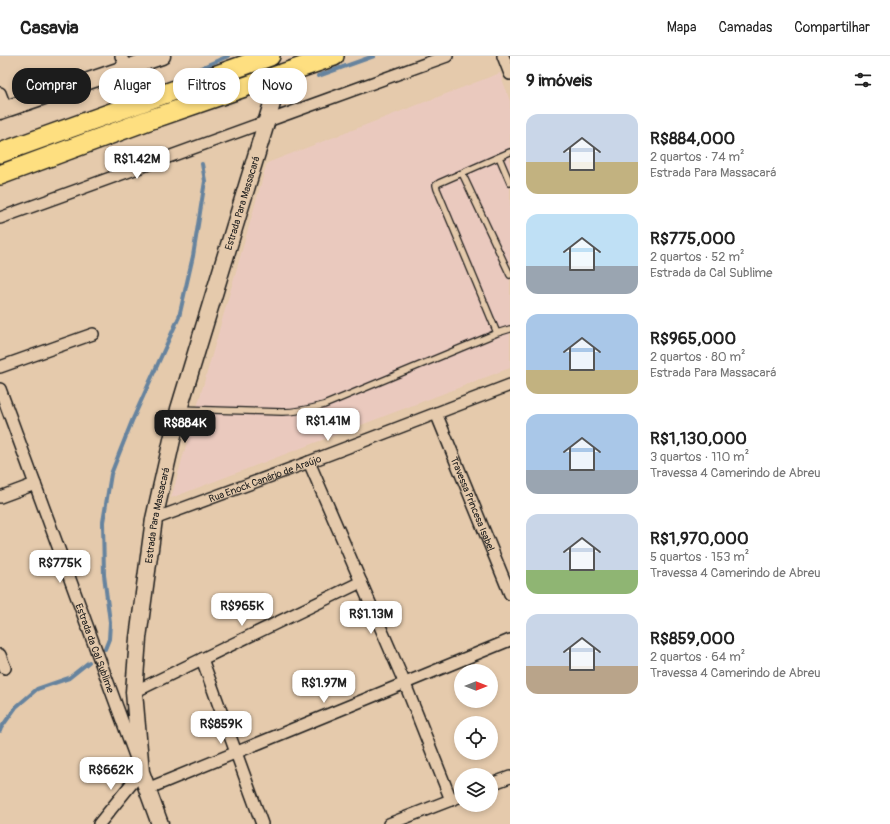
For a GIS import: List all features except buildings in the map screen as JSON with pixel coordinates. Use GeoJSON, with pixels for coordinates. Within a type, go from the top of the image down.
{"type":"FeatureCollection","features":[{"type":"Feature","properties":{"kind":"highway"},"geometry":{"type":"LineString","coordinates":[[0,153],[270,56]]}},
{"type":"Feature","properties":{"kind":"highway"},"geometry":{"type":"LineString","coordinates":[[299,68],[334,56]]}},
{"type":"Feature","properties":{"kind":"highway"},"geometry":{"type":"LineString","coordinates":[[0,174],[248,85]]}},
{"type":"Feature","properties":{"kind":"main road"},"geometry":{"type":"LineString","coordinates":[[3,110],[123,62],[162,56]]}},
{"type":"Feature","properties":{"kind":"main road","name":"Estrada Para Massacará"},"geometry":{"type":"LineString","coordinates":[[160,824],[141,772],[134,692],[138,638],[154,519],[179,409],[272,104]]}},
{"type":"Feature","properties":{"kind":"street"},"geometry":{"type":"LineString","coordinates":[[0,218],[447,56]]}},
{"type":"Feature","properties":{"kind":"street"},"geometry":{"type":"LineString","coordinates":[[503,56],[510,74]]}},
{"type":"Feature","properties":{"kind":"street"},"geometry":{"type":"LineString","coordinates":[[0,93],[3,110]]}},
{"type":"Feature","properties":{"kind":"street"},"geometry":{"type":"LineString","coordinates":[[0,367],[93,334]]}},
{"type":"Feature","properties":{"kind":"street","name":"Rua Enock Canário de Araújo"},"geometry":{"type":"LineString","coordinates":[[154,519],[309,462],[510,385]]}},
{"type":"Feature","properties":{"kind":"street","name":"Estrada da Cal Sublime"},"geometry":{"type":"LineString","coordinates":[[0,389],[141,772]]}},
{"type":"Feature","properties":{"kind":"street","name":"Travessa Princesa Isabel"},"geometry":{"type":"LineString","coordinates":[[436,413],[510,594]]}},
{"type":"Feature","properties":{"kind":"street"},"geometry":{"type":"LineString","coordinates":[[309,462],[454,794]]}},
{"type":"Feature","properties":{"kind":"street"},"geometry":{"type":"LineString","coordinates":[[0,497],[35,484]]}},
{"type":"Feature","properties":{"kind":"street"},"geometry":{"type":"LineString","coordinates":[[134,692],[361,582]]}},
{"type":"Feature","properties":{"kind":"street"},"geometry":{"type":"LineString","coordinates":[[147,789],[510,640]]}},
{"type":"Feature","properties":{"kind":"street"},"geometry":{"type":"LineString","coordinates":[[0,655],[5,668]]}},
{"type":"Feature","properties":{"kind":"street"},"geometry":{"type":"LineString","coordinates":[[202,659],[262,824]]}},
{"type":"Feature","properties":{"kind":"street"},"geometry":{"type":"LineString","coordinates":[[99,824],[141,772]]}},
{"type":"Feature","properties":{"kind":"street"},"geometry":{"type":"LineString","coordinates":[[498,781],[510,777]]}},
{"type":"Feature","properties":{"kind":"street"},"geometry":{"type":"LineString","coordinates":[[389,824],[454,799]]}},
{"type":"Feature","properties":{"kind":"lane"},"geometry":{"type":"LineString","coordinates":[[497,333],[436,185],[510,152]]}},
{"type":"Feature","properties":{"kind":"lane"},"geometry":{"type":"LineString","coordinates":[[499,157],[510,183]]}},
{"type":"Feature","properties":{"kind":"lane"},"geometry":{"type":"LineString","coordinates":[[462,173],[510,275]]}},
{"type":"Feature","properties":{"kind":"lane"},"geometry":{"type":"LineString","coordinates":[[179,409],[282,412],[298,412],[312,409],[510,329]]}},
{"type":"Feature","properties":{"kind":"shaded area"},"geometry":{"type":"Polygon","coordinates":[[[500,73],[510,101],[510,368],[171,498],[267,163],[500,73]]]}},
{"type":"Feature","properties":{"kind":"waterway"},"geometry":{"type":"LineString","coordinates":[[201,68],[228,56]]}},
{"type":"Feature","properties":{"kind":"waterway"},"geometry":{"type":"LineString","coordinates":[[318,76],[374,56]]}},
{"type":"Feature","properties":{"kind":"waterway"},"geometry":{"type":"LineString","coordinates":[[105,649],[109,639],[110,622],[104,575],[103,522],[111,474],[132,421],[179,317],[193,256],[205,181],[202,164]]}},
{"type":"Feature","properties":{"kind":"waterway"},"geometry":{"type":"LineString","coordinates":[[0,731],[16,707],[37,689],[69,678],[89,662]]}}]}
